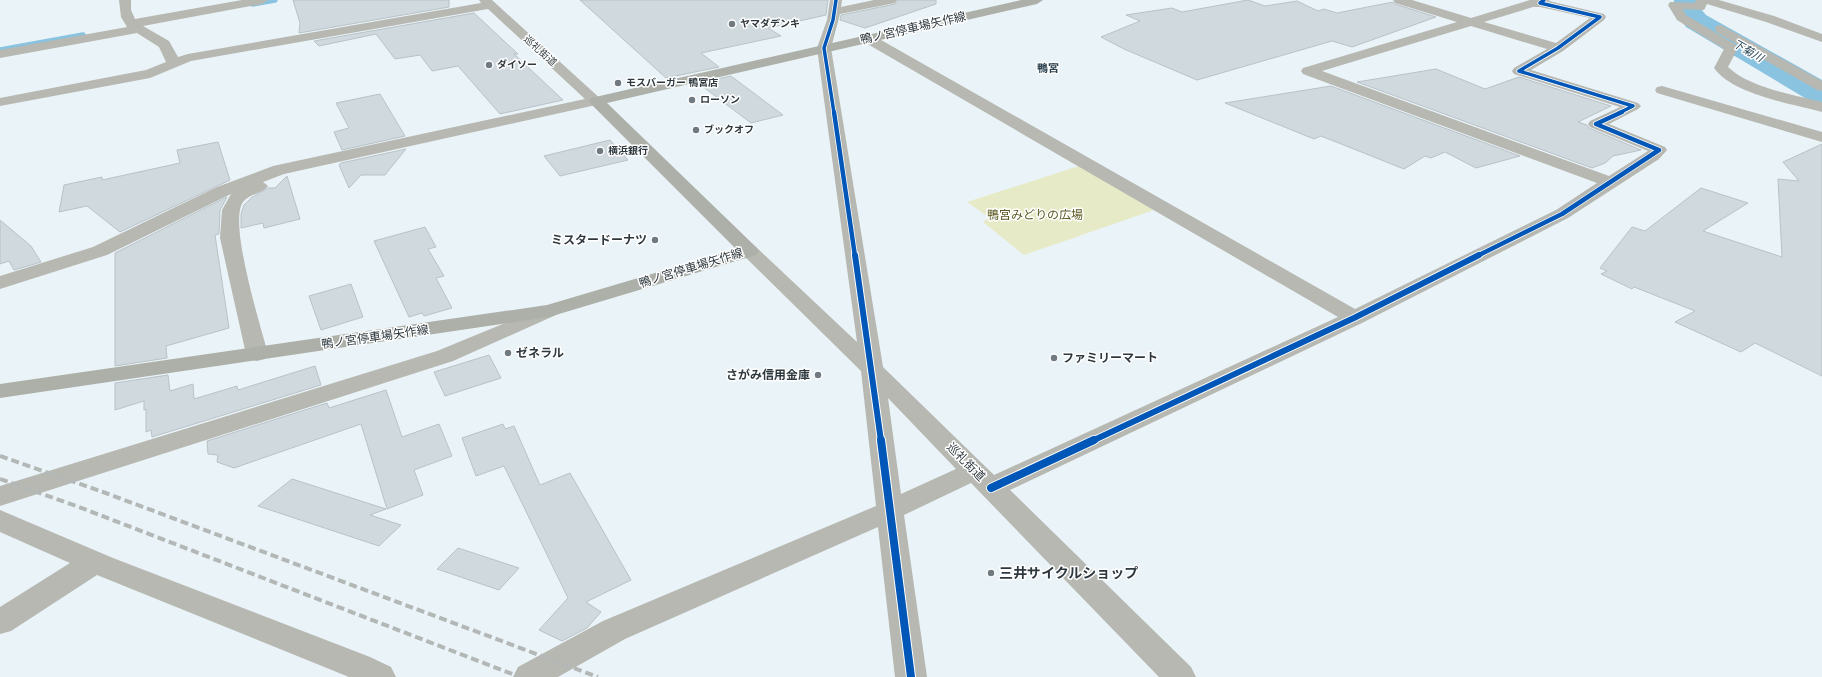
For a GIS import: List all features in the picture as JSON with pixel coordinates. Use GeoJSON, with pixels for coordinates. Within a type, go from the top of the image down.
{"type":"FeatureCollection","features":[{"type":"Feature","properties":{"kind":"main road","name":"鴨ノ宮停車場矢作線"},"geometry":{"type":"LineString","coordinates":[[596,101],[1037,0]]}},
{"type":"Feature","properties":{"kind":"main road","name":"鴨ノ宮停車場矢作線"},"geometry":{"type":"LineString","coordinates":[[0,391],[549,311],[749,251],[596,101]]}},
{"type":"Feature","properties":{"kind":"street"},"geometry":{"type":"LineString","coordinates":[[126,0],[125,7],[134,26],[163,43],[174,64]]}},
{"type":"Feature","properties":{"kind":"street"},"geometry":{"type":"LineString","coordinates":[[0,54],[262,0]]}},
{"type":"Feature","properties":{"kind":"street"},"geometry":{"type":"LineString","coordinates":[[0,102],[150,74],[188,58],[505,0]]}},
{"type":"Feature","properties":{"kind":"street"},"geometry":{"type":"LineString","coordinates":[[891,0],[835,6],[833,20],[824,48],[872,368],[911,677]]}},
{"type":"Feature","properties":{"kind":"street"},"geometry":{"type":"LineString","coordinates":[[1405,1],[1558,48]]}},
{"type":"Feature","properties":{"kind":"street"},"geometry":{"type":"LineString","coordinates":[[1610,182],[1308,71],[1532,2],[1542,1],[1600,17],[1558,48],[1520,71],[1822,137]]}},
{"type":"Feature","properties":{"kind":"street"},"geometry":{"type":"LineString","coordinates":[[1703,2],[1699,14],[1710,22],[1822,87]]}},
{"type":"Feature","properties":{"kind":"street"},"geometry":{"type":"LineString","coordinates":[[1822,38],[1770,19],[1703,2],[1674,5],[1681,17],[1731,48],[1721,68],[1725,74],[1735,80],[1774,94],[1822,107]]}},
{"type":"Feature","properties":{"kind":"street","name":"巡礼街道"},"geometry":{"type":"LineString","coordinates":[[487,3],[596,101]]}},
{"type":"Feature","properties":{"kind":"street"},"geometry":{"type":"LineString","coordinates":[[869,39],[1354,318]]}},
{"type":"Feature","properties":{"kind":"street"},"geometry":{"type":"LineString","coordinates":[[530,677],[614,630],[889,511],[983,480],[1354,318],[1562,214],[1659,150],[1596,124],[1648,98],[1680,79]]}},
{"type":"Feature","properties":{"kind":"street"},"geometry":{"type":"LineString","coordinates":[[0,283],[100,251],[223,191],[254,178],[279,170],[596,101]]}},
{"type":"Feature","properties":{"kind":"street"},"geometry":{"type":"LineString","coordinates":[[257,354],[233,251],[229,225],[231,209],[238,196],[246,190],[292,176],[411,150],[417,146],[416,140]]}},
{"type":"Feature","properties":{"kind":"street","name":"巡礼街道"},"geometry":{"type":"LineString","coordinates":[[749,251],[872,368],[1180,677]]}},
{"type":"Feature","properties":{"kind":"street"},"geometry":{"type":"LineString","coordinates":[[0,496],[445,356],[549,311]]}},
{"type":"Feature","properties":{"kind":"street"},"geometry":{"type":"LineString","coordinates":[[0,520],[95,562],[359,667],[380,677]]}},
{"type":"Feature","properties":{"kind":"street"},"geometry":{"type":"LineString","coordinates":[[0,622],[95,562]]}},
{"type":"Feature","properties":{"kind":"green space","name":"鴨宮みどりの広場"},"geometry":{"type":"Polygon","coordinates":[[[1079,166],[1154,210],[1024,255],[983,222],[990,218],[967,202],[1079,166]]]}},
{"type":"Feature","properties":{"kind":"building"},"geometry":{"type":"Polygon","coordinates":[[[293,0],[449,0],[449,7],[299,33],[300,23],[293,0]]]}},
{"type":"Feature","properties":{"kind":"building"},"geometry":{"type":"Polygon","coordinates":[[[580,0],[828,0],[826,15],[768,28],[781,36],[701,53],[719,67],[666,78],[580,0]]]}},
{"type":"Feature","properties":{"kind":"building"},"geometry":{"type":"Polygon","coordinates":[[[898,0],[936,0],[936,4],[865,28],[840,20],[841,15],[895,4],[898,0]]]}},
{"type":"Feature","properties":{"kind":"building"},"geometry":{"type":"Polygon","coordinates":[[[1248,0],[1265,6],[1297,1],[1318,11],[1324,9],[1337,13],[1393,2],[1395,4],[1436,17],[1352,47],[1332,41],[1197,80],[1124,49],[1101,37],[1140,21],[1126,15],[1172,8],[1182,12],[1248,0]]]}},
{"type":"Feature","properties":{"kind":"building"},"geometry":{"type":"Polygon","coordinates":[[[474,13],[518,54],[514,54],[563,100],[500,114],[458,66],[432,71],[420,55],[395,59],[376,34],[319,46],[314,41],[474,13]]]}},
{"type":"Feature","properties":{"kind":"building"},"geometry":{"type":"Polygon","coordinates":[[[1436,69],[1485,89],[1519,77],[1611,106],[1578,122],[1641,150],[1613,156],[1605,163],[1592,168],[1357,82],[1436,69]]]}},
{"type":"Feature","properties":{"kind":"building"},"geometry":{"type":"Polygon","coordinates":[[[731,76],[783,115],[751,123],[698,83],[731,76]]]}},
{"type":"Feature","properties":{"kind":"building"},"geometry":{"type":"Polygon","coordinates":[[[1331,86],[1520,156],[1476,168],[1445,152],[1431,158],[1425,156],[1404,169],[1321,136],[1314,139],[1225,103],[1331,86]]]}},
{"type":"Feature","properties":{"kind":"building"},"geometry":{"type":"Polygon","coordinates":[[[380,94],[405,136],[342,150],[334,132],[349,128],[336,103],[380,94]]]}},
{"type":"Feature","properties":{"kind":"building"},"geometry":{"type":"Polygon","coordinates":[[[610,140],[628,160],[560,176],[544,156],[610,140]]]}},
{"type":"Feature","properties":{"kind":"building"},"geometry":{"type":"Polygon","coordinates":[[[218,142],[230,180],[120,232],[87,206],[59,212],[64,185],[102,177],[102,180],[180,163],[177,150],[218,142]]]}},
{"type":"Feature","properties":{"kind":"building"},"geometry":{"type":"Polygon","coordinates":[[[1822,144],[1822,376],[1755,343],[1741,352],[1675,322],[1695,311],[1634,287],[1632,289],[1601,274],[1607,271],[1600,268],[1632,227],[1645,231],[1701,188],[1748,203],[1703,231],[1782,257],[1778,179],[1799,181],[1783,162],[1822,144]]]}},
{"type":"Feature","properties":{"kind":"building"},"geometry":{"type":"Polygon","coordinates":[[[406,149],[385,175],[361,175],[349,188],[339,165],[341,163],[406,149]]]}},
{"type":"Feature","properties":{"kind":"building"},"geometry":{"type":"Polygon","coordinates":[[[287,176],[300,219],[264,228],[263,223],[241,228],[241,214],[244,205],[251,198],[268,188],[275,188],[287,176]]]}},
{"type":"Feature","properties":{"kind":"building"},"geometry":{"type":"Polygon","coordinates":[[[227,197],[220,210],[219,234],[215,235],[229,328],[166,346],[167,358],[115,366],[115,253],[227,197]]]}},
{"type":"Feature","properties":{"kind":"building"},"geometry":{"type":"Polygon","coordinates":[[[0,220],[31,246],[41,262],[14,270],[9,261],[0,264],[0,220]]]}},
{"type":"Feature","properties":{"kind":"building"},"geometry":{"type":"Polygon","coordinates":[[[425,227],[436,247],[428,249],[444,276],[436,278],[452,308],[424,316],[422,313],[409,317],[374,241],[425,227]]]}},
{"type":"Feature","properties":{"kind":"building"},"geometry":{"type":"Polygon","coordinates":[[[351,284],[363,317],[321,330],[309,296],[351,284]]]}},
{"type":"Feature","properties":{"kind":"building"},"geometry":{"type":"Polygon","coordinates":[[[489,355],[501,378],[445,396],[434,372],[489,355]]]}},
{"type":"Feature","properties":{"kind":"building"},"geometry":{"type":"Polygon","coordinates":[[[315,366],[321,385],[152,437],[151,430],[146,432],[146,409],[144,410],[144,401],[115,410],[115,383],[168,375],[170,391],[193,384],[194,399],[237,386],[238,390],[315,366]]]}},
{"type":"Feature","properties":{"kind":"building"},"geometry":{"type":"Polygon","coordinates":[[[386,390],[402,437],[439,424],[452,456],[414,470],[423,495],[387,509],[361,424],[234,468],[217,462],[218,455],[208,454],[207,441],[327,403],[329,408],[386,390]]]}},
{"type":"Feature","properties":{"kind":"building"},"geometry":{"type":"Polygon","coordinates":[[[503,424],[505,429],[514,426],[540,485],[570,473],[631,580],[586,602],[601,612],[587,628],[562,641],[539,630],[568,598],[504,466],[476,476],[462,438],[503,424]]]}},
{"type":"Feature","properties":{"kind":"building"},"geometry":{"type":"Polygon","coordinates":[[[292,479],[386,509],[370,515],[401,525],[379,546],[258,506],[292,479]]]}},
{"type":"Feature","properties":{"kind":"building"},"geometry":{"type":"Polygon","coordinates":[[[458,548],[519,568],[499,590],[437,569],[458,548]]]}},
{"type":"Feature","properties":{"kind":"waterway"},"geometry":{"type":"LineString","coordinates":[[253,4],[275,0]]}},
{"type":"Feature","properties":{"kind":"waterway","name":"下菊川"},"geometry":{"type":"LineString","coordinates":[[1688,0],[1687,11],[1696,21],[1822,94]]}},
{"type":"Feature","properties":{"kind":"waterway"},"geometry":{"type":"LineString","coordinates":[[0,50],[83,35]]}},
{"type":"Feature","properties":{"kind":"railway"},"geometry":{"type":"LineString","coordinates":[[0,456],[103,492],[598,677]]}},
{"type":"Feature","properties":{"kind":"railway"},"geometry":{"type":"LineString","coordinates":[[0,479],[79,507],[520,677]]}},
{"type":"Feature","properties":{"kind":"cycle path"},"geometry":{"type":"LineString","coordinates":[[836,0],[833,20],[824,48],[872,369],[911,677]]}},
{"type":"Feature","properties":{"kind":"cycle path"},"geometry":{"type":"LineString","coordinates":[[991,488],[1354,318],[1562,214],[1659,150],[1596,124],[1633,106],[1519,71],[1558,48],[1600,17],[1540,3],[1544,0]]}},
{"type":"Feature","properties":{"kind":"place","name":"ヤマダデンキ"},"geometry":{"type":"Point","coordinates":[732,24]}},
{"type":"Feature","properties":{"kind":"place","name":"ダイソー"},"geometry":{"type":"Point","coordinates":[489,65]}},
{"type":"Feature","properties":{"kind":"place","name":"モスバーガー 鴨宮店"},"geometry":{"type":"Point","coordinates":[618,83]}},
{"type":"Feature","properties":{"kind":"place","name":"ローソン"},"geometry":{"type":"Point","coordinates":[692,100]}},
{"type":"Feature","properties":{"kind":"place","name":"ブックオフ"},"geometry":{"type":"Point","coordinates":[696,130]}},
{"type":"Feature","properties":{"kind":"place","name":"横浜銀行"},"geometry":{"type":"Point","coordinates":[600,151]}},
{"type":"Feature","properties":{"kind":"place","name":"ミスタードーナツ"},"geometry":{"type":"Point","coordinates":[655,240]}},
{"type":"Feature","properties":{"kind":"place","name":"ゼネラル"},"geometry":{"type":"Point","coordinates":[508,353]}},
{"type":"Feature","properties":{"kind":"place","name":"ファミリーマート"},"geometry":{"type":"Point","coordinates":[1054,358]}},
{"type":"Feature","properties":{"kind":"place","name":"さがみ信用金庫"},"geometry":{"type":"Point","coordinates":[818,375]}},
{"type":"Feature","properties":{"kind":"place","name":"三井サイクルショップ"},"geometry":{"type":"Point","coordinates":[991,573]}},
{"type":"Feature","properties":{"kind":"district","name":"鴨宮"},"geometry":{"type":"Point","coordinates":[1048,68]}}]}
